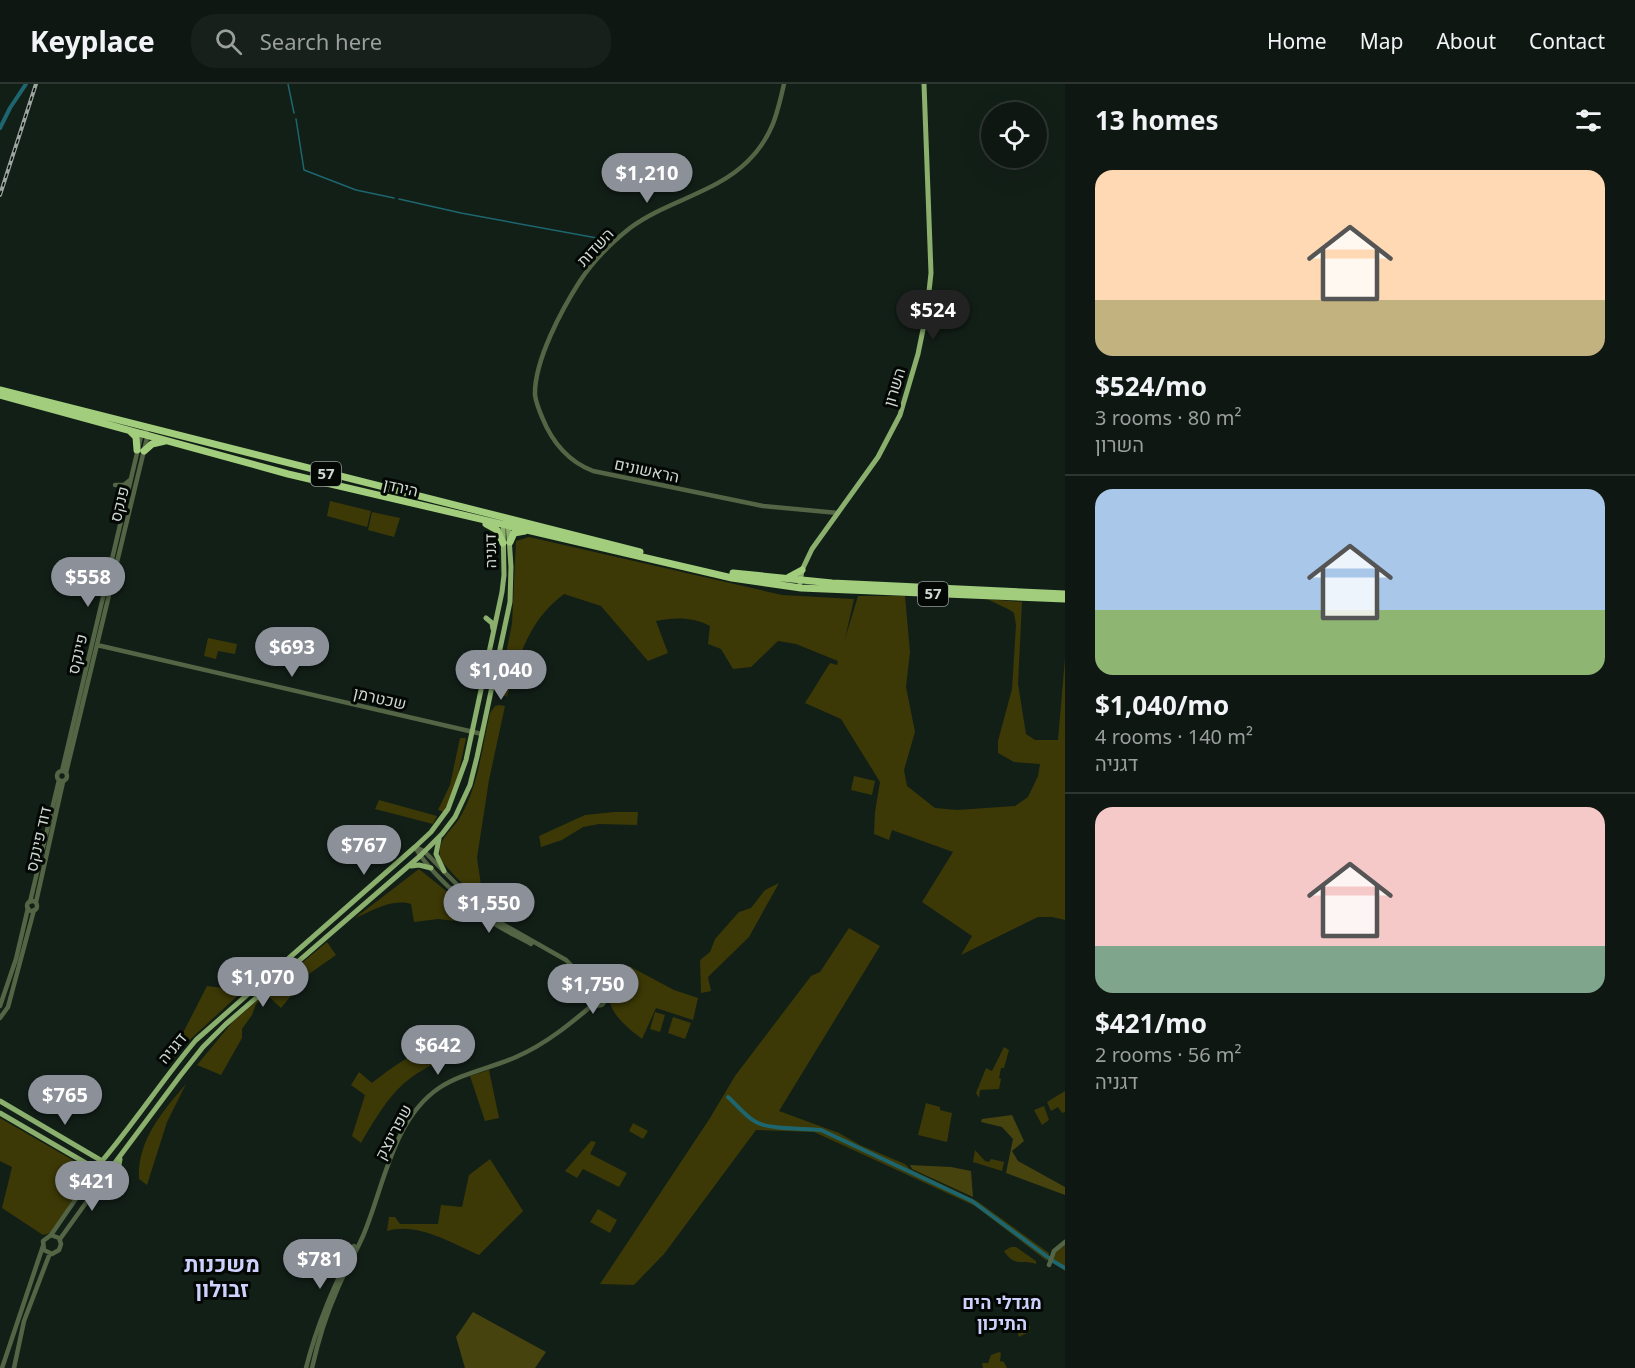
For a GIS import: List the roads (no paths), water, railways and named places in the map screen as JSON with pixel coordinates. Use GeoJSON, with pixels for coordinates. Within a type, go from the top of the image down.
{"type":"FeatureCollection","features":[{"type":"Feature","properties":{"kind":"highway","name":"הירדן"},"geometry":{"type":"LineString","coordinates":[[0,390],[288,474],[464,516],[507,523],[733,573],[801,583]]}},
{"type":"Feature","properties":{"kind":"highway","name":"הירדן"},"geometry":{"type":"LineString","coordinates":[[0,396],[122,428],[293,466],[533,531],[732,578],[801,583]]}},
{"type":"Feature","properties":{"kind":"highway"},"geometry":{"type":"LineString","coordinates":[[122,428],[136,437],[141,450],[160,441],[170,441]]}},
{"type":"Feature","properties":{"kind":"highway"},"geometry":{"type":"LineString","coordinates":[[464,516],[493,527],[506,543],[514,533],[533,531]]}},
{"type":"Feature","properties":{"kind":"highway"},"geometry":{"type":"LineString","coordinates":[[784,579],[796,575],[804,568],[807,578],[815,582]]}},
{"type":"Feature","properties":{"kind":"highway","name":"57"},"geometry":{"type":"LineString","coordinates":[[801,583],[1065,594]]}},
{"type":"Feature","properties":{"kind":"highway","name":"57"},"geometry":{"type":"LineString","coordinates":[[801,583],[1065,599]]}},
{"type":"Feature","properties":{"kind":"main road","name":"השרון"},"geometry":{"type":"LineString","coordinates":[[801,583],[804,568],[813,549],[878,457],[900,415],[918,354],[927,310],[931,273],[924,84]]}},
{"type":"Feature","properties":{"kind":"main road","name":"דגניה"},"geometry":{"type":"LineString","coordinates":[[102,1161],[196,1040],[416,847],[431,832],[448,809],[460,782],[493,636],[504,575],[507,523]]}},
{"type":"Feature","properties":{"kind":"main road","name":"דגניה"},"geometry":{"type":"LineString","coordinates":[[108,1173],[203,1047],[226,1024],[422,854],[455,817],[472,776],[510,602],[506,543]]}},
{"type":"Feature","properties":{"kind":"main road"},"geometry":{"type":"LineString","coordinates":[[486,618],[492,623],[493,636]]}},
{"type":"Feature","properties":{"kind":"main road"},"geometry":{"type":"LineString","coordinates":[[440,836],[436,854],[444,871]]}},
{"type":"Feature","properties":{"kind":"main road"},"geometry":{"type":"LineString","coordinates":[[406,868],[419,865],[431,868]]}},
{"type":"Feature","properties":{"kind":"main road"},"geometry":{"type":"LineString","coordinates":[[0,1101],[102,1161],[108,1173]]}},
{"type":"Feature","properties":{"kind":"main road"},"geometry":{"type":"LineString","coordinates":[[0,1113],[96,1169],[108,1173]]}},
{"type":"Feature","properties":{"kind":"main road"},"geometry":{"type":"LineString","coordinates":[[87,1153],[103,1154],[113,1148]]}},
{"type":"Feature","properties":{"kind":"main road"},"geometry":{"type":"LineString","coordinates":[[121,1178],[118,1171],[122,1154]]}},
{"type":"Feature","properties":{"kind":"main road"},"geometry":{"type":"LineString","coordinates":[[88,1164],[91,1170],[90,1177]]}},
{"type":"Feature","properties":{"kind":"street","name":"השדות"},"geometry":{"type":"LineString","coordinates":[[544,353],[580,281],[614,241],[651,215],[731,174],[753,156],[775,122],[784,84]]}},
{"type":"Feature","properties":{"kind":"street","name":"הראשונים"},"geometry":{"type":"LineString","coordinates":[[544,353],[537,382],[536,401],[545,426],[556,443],[570,459],[581,466],[763,506],[838,513]]}},
{"type":"Feature","properties":{"kind":"street","name":"פינקס"},"geometry":{"type":"LineString","coordinates":[[64,772],[130,480],[145,432]]}},
{"type":"Feature","properties":{"kind":"street","name":"פנקס"},"geometry":{"type":"LineString","coordinates":[[64,772],[97,645],[141,450]]}},
{"type":"Feature","properties":{"kind":"street"},"geometry":{"type":"LineString","coordinates":[[115,485],[124,485],[130,480]]}},
{"type":"Feature","properties":{"kind":"street","name":"שכטרמן"},"geometry":{"type":"LineString","coordinates":[[97,645],[482,734]]}},
{"type":"Feature","properties":{"kind":"street"},"geometry":{"type":"LineString","coordinates":[[0,1006],[31,904],[61,781],[67,778],[64,772],[57,776],[61,781]]}},
{"type":"Feature","properties":{"kind":"street"},"geometry":{"type":"LineString","coordinates":[[416,847],[431,868],[487,920],[565,963],[596,999]]}},
{"type":"Feature","properties":{"kind":"street"},"geometry":{"type":"LineString","coordinates":[[422,854],[444,871],[476,904],[499,922],[566,960],[596,999]]}},
{"type":"Feature","properties":{"kind":"street"},"geometry":{"type":"LineString","coordinates":[[0,1018],[8,1007],[34,910],[31,904]]}},
{"type":"Feature","properties":{"kind":"street","name":"שפרינצק"},"geometry":{"type":"LineString","coordinates":[[366,1226],[396,1145],[413,1116],[430,1096],[448,1083],[518,1056],[541,1044],[561,1032],[596,999]]}},
{"type":"Feature","properties":{"kind":"street","name":"דגניה"},"geometry":{"type":"LineString","coordinates":[[51,1235],[102,1161]]}},
{"type":"Feature","properties":{"kind":"street","name":"דגניה"},"geometry":{"type":"LineString","coordinates":[[60,1239],[108,1173]]}},
{"type":"Feature","properties":{"kind":"street"},"geometry":{"type":"LineString","coordinates":[[98,1185],[107,1179],[121,1178]]}},
{"type":"Feature","properties":{"kind":"street"},"geometry":{"type":"LineString","coordinates":[[306,1368],[315,1333],[333,1288],[366,1226]]}},
{"type":"Feature","properties":{"kind":"street"},"geometry":{"type":"LineString","coordinates":[[312,1368],[336,1290],[366,1226]]}},
{"type":"Feature","properties":{"kind":"street"},"geometry":{"type":"LineString","coordinates":[[2,1368],[44,1239],[51,1235],[60,1239],[61,1244],[59,1250],[50,1254],[24,1321],[14,1368]]}},
{"type":"Feature","properties":{"kind":"street"},"geometry":{"type":"LineString","coordinates":[[1049,1264],[1054,1251],[1065,1242]]}},
{"type":"Feature","properties":{"kind":"street"},"geometry":{"type":"LineString","coordinates":[[43,1246],[50,1254]]}},
{"type":"Feature","properties":{"kind":"waterway"},"geometry":{"type":"LineString","coordinates":[[0,128],[26,84]]}},
{"type":"Feature","properties":{"kind":"waterway"},"geometry":{"type":"LineString","coordinates":[[288,84],[294,113]]}},
{"type":"Feature","properties":{"kind":"waterway"},"geometry":{"type":"LineString","coordinates":[[296,119],[304,170],[356,190],[394,198]]}},
{"type":"Feature","properties":{"kind":"waterway"},"geometry":{"type":"LineString","coordinates":[[399,199],[597,238]]}},
{"type":"Feature","properties":{"kind":"waterway"},"geometry":{"type":"LineString","coordinates":[[728,1097],[745,1114],[762,1125],[821,1130],[972,1201],[1065,1268]]}},
{"type":"Feature","properties":{"kind":"railway"},"geometry":{"type":"LineString","coordinates":[[0,195],[36,84]]}},
{"type":"Feature","properties":{"kind":"district","name":"משכנות זבולון"},"geometry":{"type":"Point","coordinates":[222,1276]}},
{"type":"Feature","properties":{"kind":"district","name":"מגדלי הים התיכון"},"geometry":{"type":"Point","coordinates":[1002,1313]}}]}
